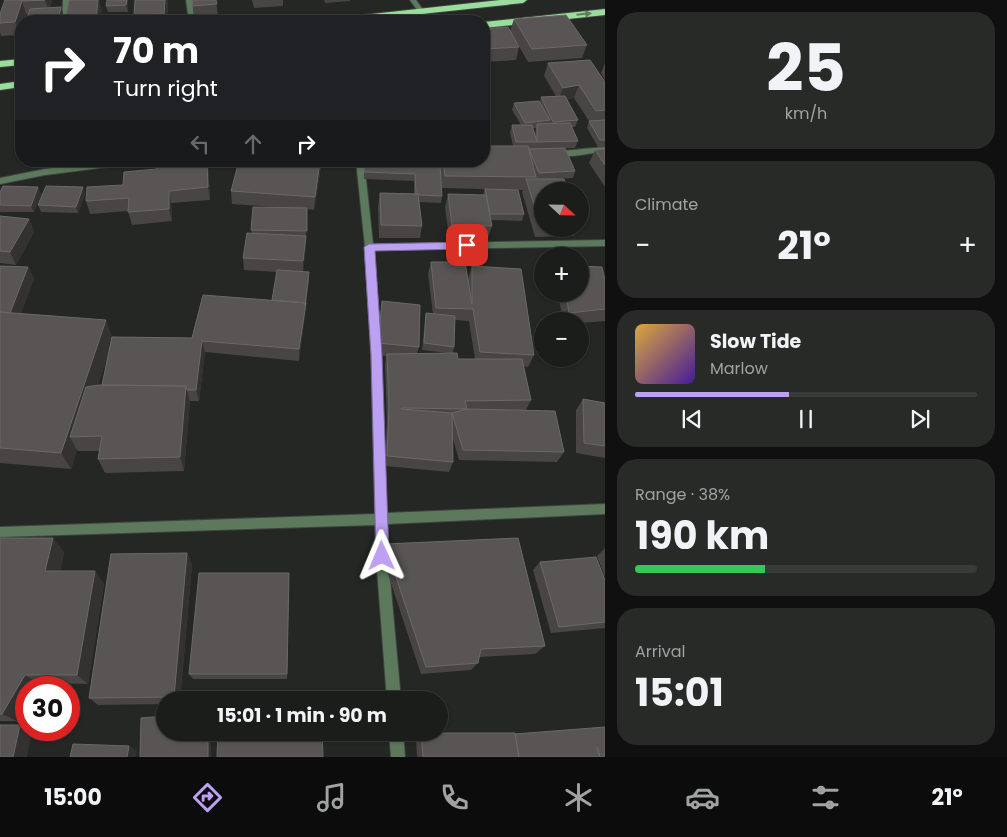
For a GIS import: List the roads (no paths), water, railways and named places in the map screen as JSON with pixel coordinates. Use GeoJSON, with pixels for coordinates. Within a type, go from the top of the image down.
{"type":"FeatureCollection","features":[{"type":"Feature","properties":{"kind":"highway"},"geometry":{"type":"LineString","coordinates":[[393,15],[523,0]]}},
{"type":"Feature","properties":{"kind":"highway"},"geometry":{"type":"LineString","coordinates":[[490,24],[604,12]]}},
{"type":"Feature","properties":{"kind":"highway"},"geometry":{"type":"LineString","coordinates":[[0,64],[15,63]]}},
{"type":"Feature","properties":{"kind":"highway"},"geometry":{"type":"LineString","coordinates":[[0,87],[15,85]]}},
{"type":"Feature","properties":{"kind":"street"},"geometry":{"type":"LineString","coordinates":[[65,15],[66,0]]}},
{"type":"Feature","properties":{"kind":"street"},"geometry":{"type":"LineString","coordinates":[[189,0],[191,15]]}},
{"type":"Feature","properties":{"kind":"street"},"geometry":{"type":"LineString","coordinates":[[413,0],[424,15]]}},
{"type":"Feature","properties":{"kind":"street"},"geometry":{"type":"LineString","coordinates":[[549,153],[576,153],[604,149]]}},
{"type":"Feature","properties":{"kind":"street"},"geometry":{"type":"LineString","coordinates":[[0,181],[45,172],[87,167]]}},
{"type":"Feature","properties":{"kind":"street"},"geometry":{"type":"LineString","coordinates":[[361,167],[369,247],[376,355],[382,556],[393,691]]}},
{"type":"Feature","properties":{"kind":"street"},"geometry":{"type":"LineString","coordinates":[[369,247],[604,243]]}},
{"type":"Feature","properties":{"kind":"street"},"geometry":{"type":"LineString","coordinates":[[0,532],[382,519],[604,509]]}},
{"type":"Feature","properties":{"kind":"street"},"geometry":{"type":"LineString","coordinates":[[397,741],[398,757]]}}]}
